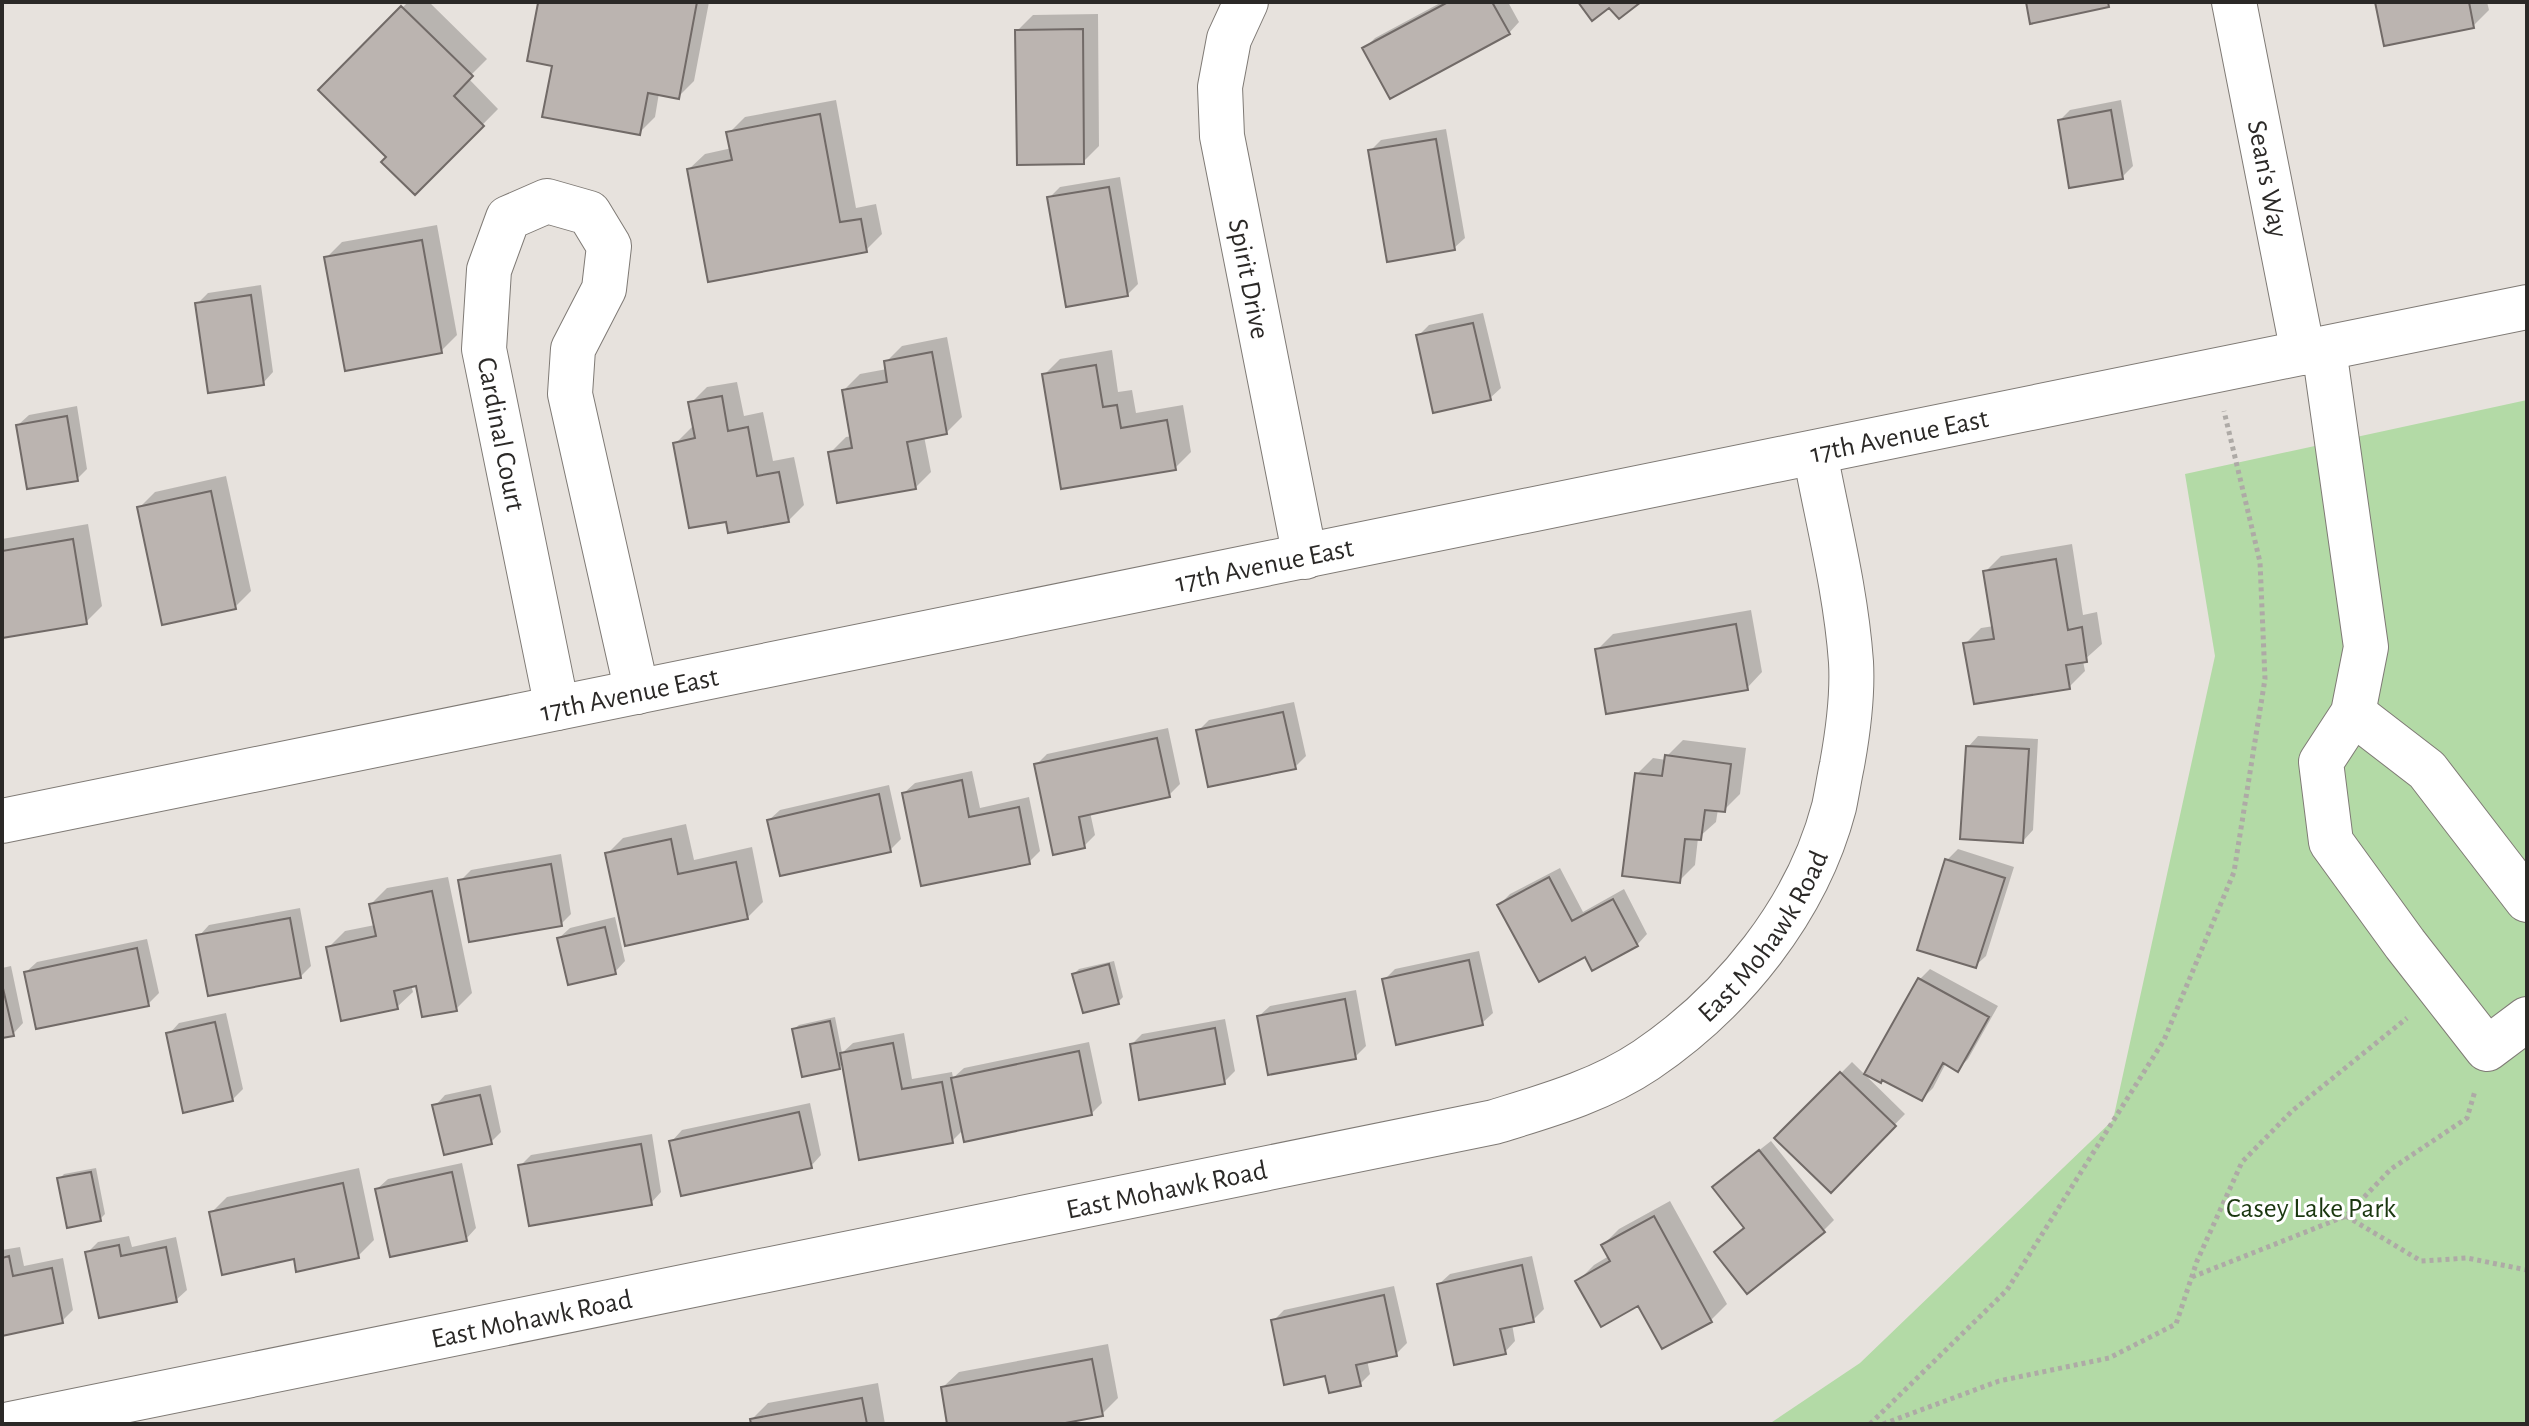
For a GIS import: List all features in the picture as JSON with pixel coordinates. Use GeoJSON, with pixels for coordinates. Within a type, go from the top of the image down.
{"type":"FeatureCollection","features":[{"type":"Feature","properties":{"kind":"street","name":"Spirit Drive"},"geometry":{"type":"LineString","coordinates":[[1246,2],[1229,39],[1220,87],[1222,136],[1305,557]]}},
{"type":"Feature","properties":{"kind":"street","name":"Sean's Way"},"geometry":{"type":"LineString","coordinates":[[2234,2],[2314,351],[2366,647],[2353,713]]}},
{"type":"Feature","properties":{"kind":"street","name":"Cardinal Court"},"geometry":{"type":"LineString","coordinates":[[557,708],[484,349],[489,270],[508,218],[547,201],[589,213],[609,246],[604,289],[573,349],[570,394],[637,692]]}},
{"type":"Feature","properties":{"kind":"street","name":"17th Avenue East"},"geometry":{"type":"LineString","coordinates":[[2,821],[2527,307]]}},
{"type":"Feature","properties":{"kind":"street","name":"East Mohawk Road"},"geometry":{"type":"LineString","coordinates":[[10,1424],[1494,1122],[1572,1098],[1643,1062],[1695,1023],[1749,967],[1780,925],[1811,868],[1833,808],[1849,729],[1851,665],[1843,598],[1815,453]]}},
{"type":"Feature","properties":{"kind":"street"},"geometry":{"type":"LineString","coordinates":[[2527,900],[2427,770],[2353,713],[2321,762],[2331,842],[2487,1049],[2527,1019]]}},
{"type":"Feature","properties":{"kind":"path"},"geometry":{"type":"LineString","coordinates":[[1870,1424],[2007,1290],[2164,1040],[2234,872],[2265,679],[2260,562],[2214,372]]}},
{"type":"Feature","properties":{"kind":"path"},"geometry":{"type":"LineString","coordinates":[[1883,1424],[1999,1381],[2109,1358],[2176,1324],[2191,1277],[2242,1162],[2292,1111],[2388,1032],[2444,992]]}},
{"type":"Feature","properties":{"kind":"path"},"geometry":{"type":"LineString","coordinates":[[2191,1277],[2346,1216],[2391,1169],[2467,1118],[2487,1049]]}},
{"type":"Feature","properties":{"kind":"path"},"geometry":{"type":"LineString","coordinates":[[2346,1216],[2421,1261],[2467,1258],[2527,1270]]}},
{"type":"Feature","properties":{"kind":"green space","name":"Casey Lake Park"},"geometry":{"type":"Polygon","coordinates":[[[2527,400],[2527,1424],[1769,1424],[1860,1363],[2113,1120],[2215,656],[2185,474],[2527,400]]]}},
{"type":"Feature","properties":{"kind":"building"},"geometry":{"type":"Polygon","coordinates":[[[533,2],[697,2],[679,99],[648,93],[640,135],[542,117],[552,66],[527,61],[538,3],[533,2]]]}},
{"type":"Feature","properties":{"kind":"building"},"geometry":{"type":"Polygon","coordinates":[[[1448,2],[1492,2],[1510,34],[1390,99],[1362,48],[1448,2]]]}},
{"type":"Feature","properties":{"kind":"building"},"geometry":{"type":"Polygon","coordinates":[[[1578,2],[1641,2],[1619,19],[1609,8],[1592,21],[1578,2]]]}},
{"type":"Feature","properties":{"kind":"building"},"geometry":{"type":"Polygon","coordinates":[[[2026,2],[2108,2],[2109,7],[2030,24],[2026,2]]]}},
{"type":"Feature","properties":{"kind":"building"},"geometry":{"type":"Polygon","coordinates":[[[2375,2],[2469,2],[2474,28],[2384,46],[2375,2]]]}},
{"type":"Feature","properties":{"kind":"building"},"geometry":{"type":"Polygon","coordinates":[[[401,6],[473,76],[454,96],[484,126],[415,195],[381,162],[386,157],[318,90],[401,6]]]}},
{"type":"Feature","properties":{"kind":"building"},"geometry":{"type":"Polygon","coordinates":[[[1083,29],[1084,164],[1017,165],[1015,30],[1083,29]]]}},
{"type":"Feature","properties":{"kind":"building"},"geometry":{"type":"Polygon","coordinates":[[[2111,110],[2123,179],[2069,188],[2058,120],[2111,110]]]}},
{"type":"Feature","properties":{"kind":"building"},"geometry":{"type":"Polygon","coordinates":[[[820,114],[840,222],[861,219],[867,252],[708,282],[687,169],[732,160],[726,132],[820,114]]]}},
{"type":"Feature","properties":{"kind":"building"},"geometry":{"type":"Polygon","coordinates":[[[1436,139],[1455,250],[1387,262],[1368,150],[1436,139]]]}},
{"type":"Feature","properties":{"kind":"building"},"geometry":{"type":"Polygon","coordinates":[[[1109,187],[1128,296],[1066,307],[1047,197],[1109,187]]]}},
{"type":"Feature","properties":{"kind":"building"},"geometry":{"type":"Polygon","coordinates":[[[422,240],[442,353],[345,371],[324,257],[422,240]]]}},
{"type":"Feature","properties":{"kind":"building"},"geometry":{"type":"Polygon","coordinates":[[[251,295],[264,385],[208,393],[195,303],[251,295]]]}},
{"type":"Feature","properties":{"kind":"building"},"geometry":{"type":"Polygon","coordinates":[[[1473,323],[1491,400],[1433,413],[1416,335],[1473,323]]]}},
{"type":"Feature","properties":{"kind":"building"},"geometry":{"type":"Polygon","coordinates":[[[932,352],[947,434],[907,442],[916,489],[837,503],[828,452],[852,448],[842,390],[887,382],[884,361],[932,352]]]}},
{"type":"Feature","properties":{"kind":"building"},"geometry":{"type":"Polygon","coordinates":[[[1096,365],[1103,407],[1117,405],[1121,428],[1167,420],[1176,470],[1061,489],[1042,374],[1096,365]]]}},
{"type":"Feature","properties":{"kind":"building"},"geometry":{"type":"Polygon","coordinates":[[[722,396],[728,431],[748,427],[757,476],[779,472],[789,522],[728,533],[726,522],[689,528],[673,443],[695,438],[688,402],[722,396]]]}},
{"type":"Feature","properties":{"kind":"building"},"geometry":{"type":"Polygon","coordinates":[[[67,416],[78,481],[27,489],[16,425],[67,416]]]}},
{"type":"Feature","properties":{"kind":"building"},"geometry":{"type":"Polygon","coordinates":[[[211,491],[236,609],[162,625],[137,507],[211,491]]]}},
{"type":"Feature","properties":{"kind":"building"},"geometry":{"type":"Polygon","coordinates":[[[73,539],[87,624],[2,638],[2,551],[73,539]]]}},
{"type":"Feature","properties":{"kind":"building"},"geometry":{"type":"Polygon","coordinates":[[[2056,559],[2068,630],[2082,627],[2087,662],[2066,665],[2070,689],[1974,704],[1963,643],[1994,639],[1983,571],[2056,559]]]}},
{"type":"Feature","properties":{"kind":"building"},"geometry":{"type":"Polygon","coordinates":[[[1736,624],[1748,690],[1606,714],[1595,649],[1736,624]]]}},
{"type":"Feature","properties":{"kind":"building"},"geometry":{"type":"Polygon","coordinates":[[[1283,712],[1296,769],[1208,787],[1196,730],[1283,712]]]}},
{"type":"Feature","properties":{"kind":"building"},"geometry":{"type":"Polygon","coordinates":[[[1157,738],[1170,797],[1079,817],[1085,848],[1053,855],[1034,764],[1157,738]]]}},
{"type":"Feature","properties":{"kind":"building"},"geometry":{"type":"Polygon","coordinates":[[[1966,746],[2029,749],[2023,843],[1960,839],[1966,746]]]}},
{"type":"Feature","properties":{"kind":"building"},"geometry":{"type":"Polygon","coordinates":[[[1665,755],[1731,764],[1725,812],[1705,810],[1701,840],[1685,839],[1680,883],[1622,876],[1635,773],[1662,776],[1665,755]]]}},
{"type":"Feature","properties":{"kind":"building"},"geometry":{"type":"Polygon","coordinates":[[[962,780],[969,817],[1019,807],[1030,864],[921,886],[902,793],[962,780]]]}},
{"type":"Feature","properties":{"kind":"building"},"geometry":{"type":"Polygon","coordinates":[[[879,794],[891,852],[780,876],[767,820],[879,794]]]}},
{"type":"Feature","properties":{"kind":"building"},"geometry":{"type":"Polygon","coordinates":[[[671,839],[678,874],[736,862],[748,919],[625,946],[605,853],[671,839]]]}},
{"type":"Feature","properties":{"kind":"building"},"geometry":{"type":"Polygon","coordinates":[[[1945,859],[2005,878],[1976,968],[1917,950],[1945,859]]]}},
{"type":"Feature","properties":{"kind":"building"},"geometry":{"type":"Polygon","coordinates":[[[551,864],[562,926],[469,942],[458,880],[551,864]]]}},
{"type":"Feature","properties":{"kind":"building"},"geometry":{"type":"Polygon","coordinates":[[[1549,877],[1572,921],[1613,899],[1638,946],[1592,971],[1585,957],[1539,982],[1497,905],[1549,877]]]}},
{"type":"Feature","properties":{"kind":"building"},"geometry":{"type":"Polygon","coordinates":[[[432,891],[457,1011],[422,1017],[416,986],[394,991],[398,1009],[341,1021],[326,947],[376,936],[369,904],[432,891]]]}},
{"type":"Feature","properties":{"kind":"building"},"geometry":{"type":"Polygon","coordinates":[[[290,918],[301,978],[208,996],[196,935],[290,918]]]}},
{"type":"Feature","properties":{"kind":"building"},"geometry":{"type":"Polygon","coordinates":[[[605,927],[616,974],[568,985],[557,938],[605,927]]]}},
{"type":"Feature","properties":{"kind":"building"},"geometry":{"type":"Polygon","coordinates":[[[137,948],[149,1006],[36,1029],[24,972],[137,948]]]}},
{"type":"Feature","properties":{"kind":"building"},"geometry":{"type":"Polygon","coordinates":[[[1469,960],[1483,1025],[1396,1045],[1382,979],[1469,960]]]}},
{"type":"Feature","properties":{"kind":"building"},"geometry":{"type":"Polygon","coordinates":[[[1109,964],[1119,1004],[1083,1013],[1072,974],[1109,964]]]}},
{"type":"Feature","properties":{"kind":"building"},"geometry":{"type":"Polygon","coordinates":[[[1918,978],[1989,1017],[1958,1072],[1943,1063],[1922,1101],[1864,1074],[1918,978]]]}},
{"type":"Feature","properties":{"kind":"building"},"geometry":{"type":"Polygon","coordinates":[[[2,984],[14,1036],[2,1038],[2,984]]]}},
{"type":"Feature","properties":{"kind":"building"},"geometry":{"type":"Polygon","coordinates":[[[1345,999],[1356,1059],[1268,1075],[1257,1016],[1345,999]]]}},
{"type":"Feature","properties":{"kind":"building"},"geometry":{"type":"Polygon","coordinates":[[[830,1021],[840,1069],[802,1077],[792,1029],[830,1021]]]}},
{"type":"Feature","properties":{"kind":"building"},"geometry":{"type":"Polygon","coordinates":[[[215,1022],[233,1101],[183,1113],[166,1033],[215,1022]]]}},
{"type":"Feature","properties":{"kind":"building"},"geometry":{"type":"Polygon","coordinates":[[[1215,1028],[1225,1084],[1139,1100],[1130,1044],[1215,1028]]]}},
{"type":"Feature","properties":{"kind":"building"},"geometry":{"type":"Polygon","coordinates":[[[893,1043],[902,1089],[942,1082],[953,1143],[859,1160],[840,1053],[893,1043]]]}},
{"type":"Feature","properties":{"kind":"building"},"geometry":{"type":"Polygon","coordinates":[[[1079,1051],[1092,1115],[964,1142],[951,1078],[1079,1051]]]}},
{"type":"Feature","properties":{"kind":"building"},"geometry":{"type":"Polygon","coordinates":[[[1840,1072],[1896,1126],[1831,1193],[1774,1138],[1840,1072]]]}},
{"type":"Feature","properties":{"kind":"building"},"geometry":{"type":"Polygon","coordinates":[[[480,1095],[492,1144],[444,1155],[432,1105],[480,1095]]]}},
{"type":"Feature","properties":{"kind":"building"},"geometry":{"type":"Polygon","coordinates":[[[799,1112],[812,1168],[681,1196],[669,1141],[799,1112]]]}},
{"type":"Feature","properties":{"kind":"building"},"geometry":{"type":"Polygon","coordinates":[[[641,1144],[652,1205],[529,1226],[518,1165],[641,1144]]]}},
{"type":"Feature","properties":{"kind":"building"},"geometry":{"type":"Polygon","coordinates":[[[1759,1150],[1825,1232],[1747,1294],[1714,1252],[1744,1228],[1712,1187],[1759,1150]]]}},
{"type":"Feature","properties":{"kind":"building"},"geometry":{"type":"Polygon","coordinates":[[[91,1172],[101,1221],[67,1228],[57,1178],[91,1172]]]}},
{"type":"Feature","properties":{"kind":"building"},"geometry":{"type":"Polygon","coordinates":[[[452,1172],[467,1241],[390,1257],[375,1189],[452,1172]]]}},
{"type":"Feature","properties":{"kind":"building"},"geometry":{"type":"Polygon","coordinates":[[[343,1183],[359,1258],[296,1272],[294,1259],[222,1275],[209,1212],[343,1183]]]}},
{"type":"Feature","properties":{"kind":"building"},"geometry":{"type":"Polygon","coordinates":[[[1654,1216],[1712,1322],[1662,1349],[1638,1306],[1601,1327],[1575,1281],[1610,1261],[1601,1245],[1654,1216]]]}},
{"type":"Feature","properties":{"kind":"building"},"geometry":{"type":"Polygon","coordinates":[[[119,1245],[121,1256],[166,1247],[177,1302],[99,1318],[85,1252],[119,1245]]]}},
{"type":"Feature","properties":{"kind":"building"},"geometry":{"type":"Polygon","coordinates":[[[9,1256],[13,1276],[52,1268],[63,1323],[2,1336],[2,1258],[9,1256]]]}},
{"type":"Feature","properties":{"kind":"building"},"geometry":{"type":"Polygon","coordinates":[[[1522,1265],[1534,1322],[1500,1329],[1506,1354],[1454,1365],[1437,1284],[1522,1265]]]}},
{"type":"Feature","properties":{"kind":"building"},"geometry":{"type":"Polygon","coordinates":[[[1384,1295],[1397,1356],[1356,1365],[1361,1386],[1329,1393],[1325,1376],[1284,1385],[1271,1320],[1384,1295]]]}},
{"type":"Feature","properties":{"kind":"building"},"geometry":{"type":"Polygon","coordinates":[[[1092,1359],[1103,1416],[1060,1424],[947,1424],[941,1387],[1092,1359]]]}},
{"type":"Feature","properties":{"kind":"building"},"geometry":{"type":"Polygon","coordinates":[[[862,1398],[867,1424],[751,1424],[750,1419],[862,1398]]]}}]}
